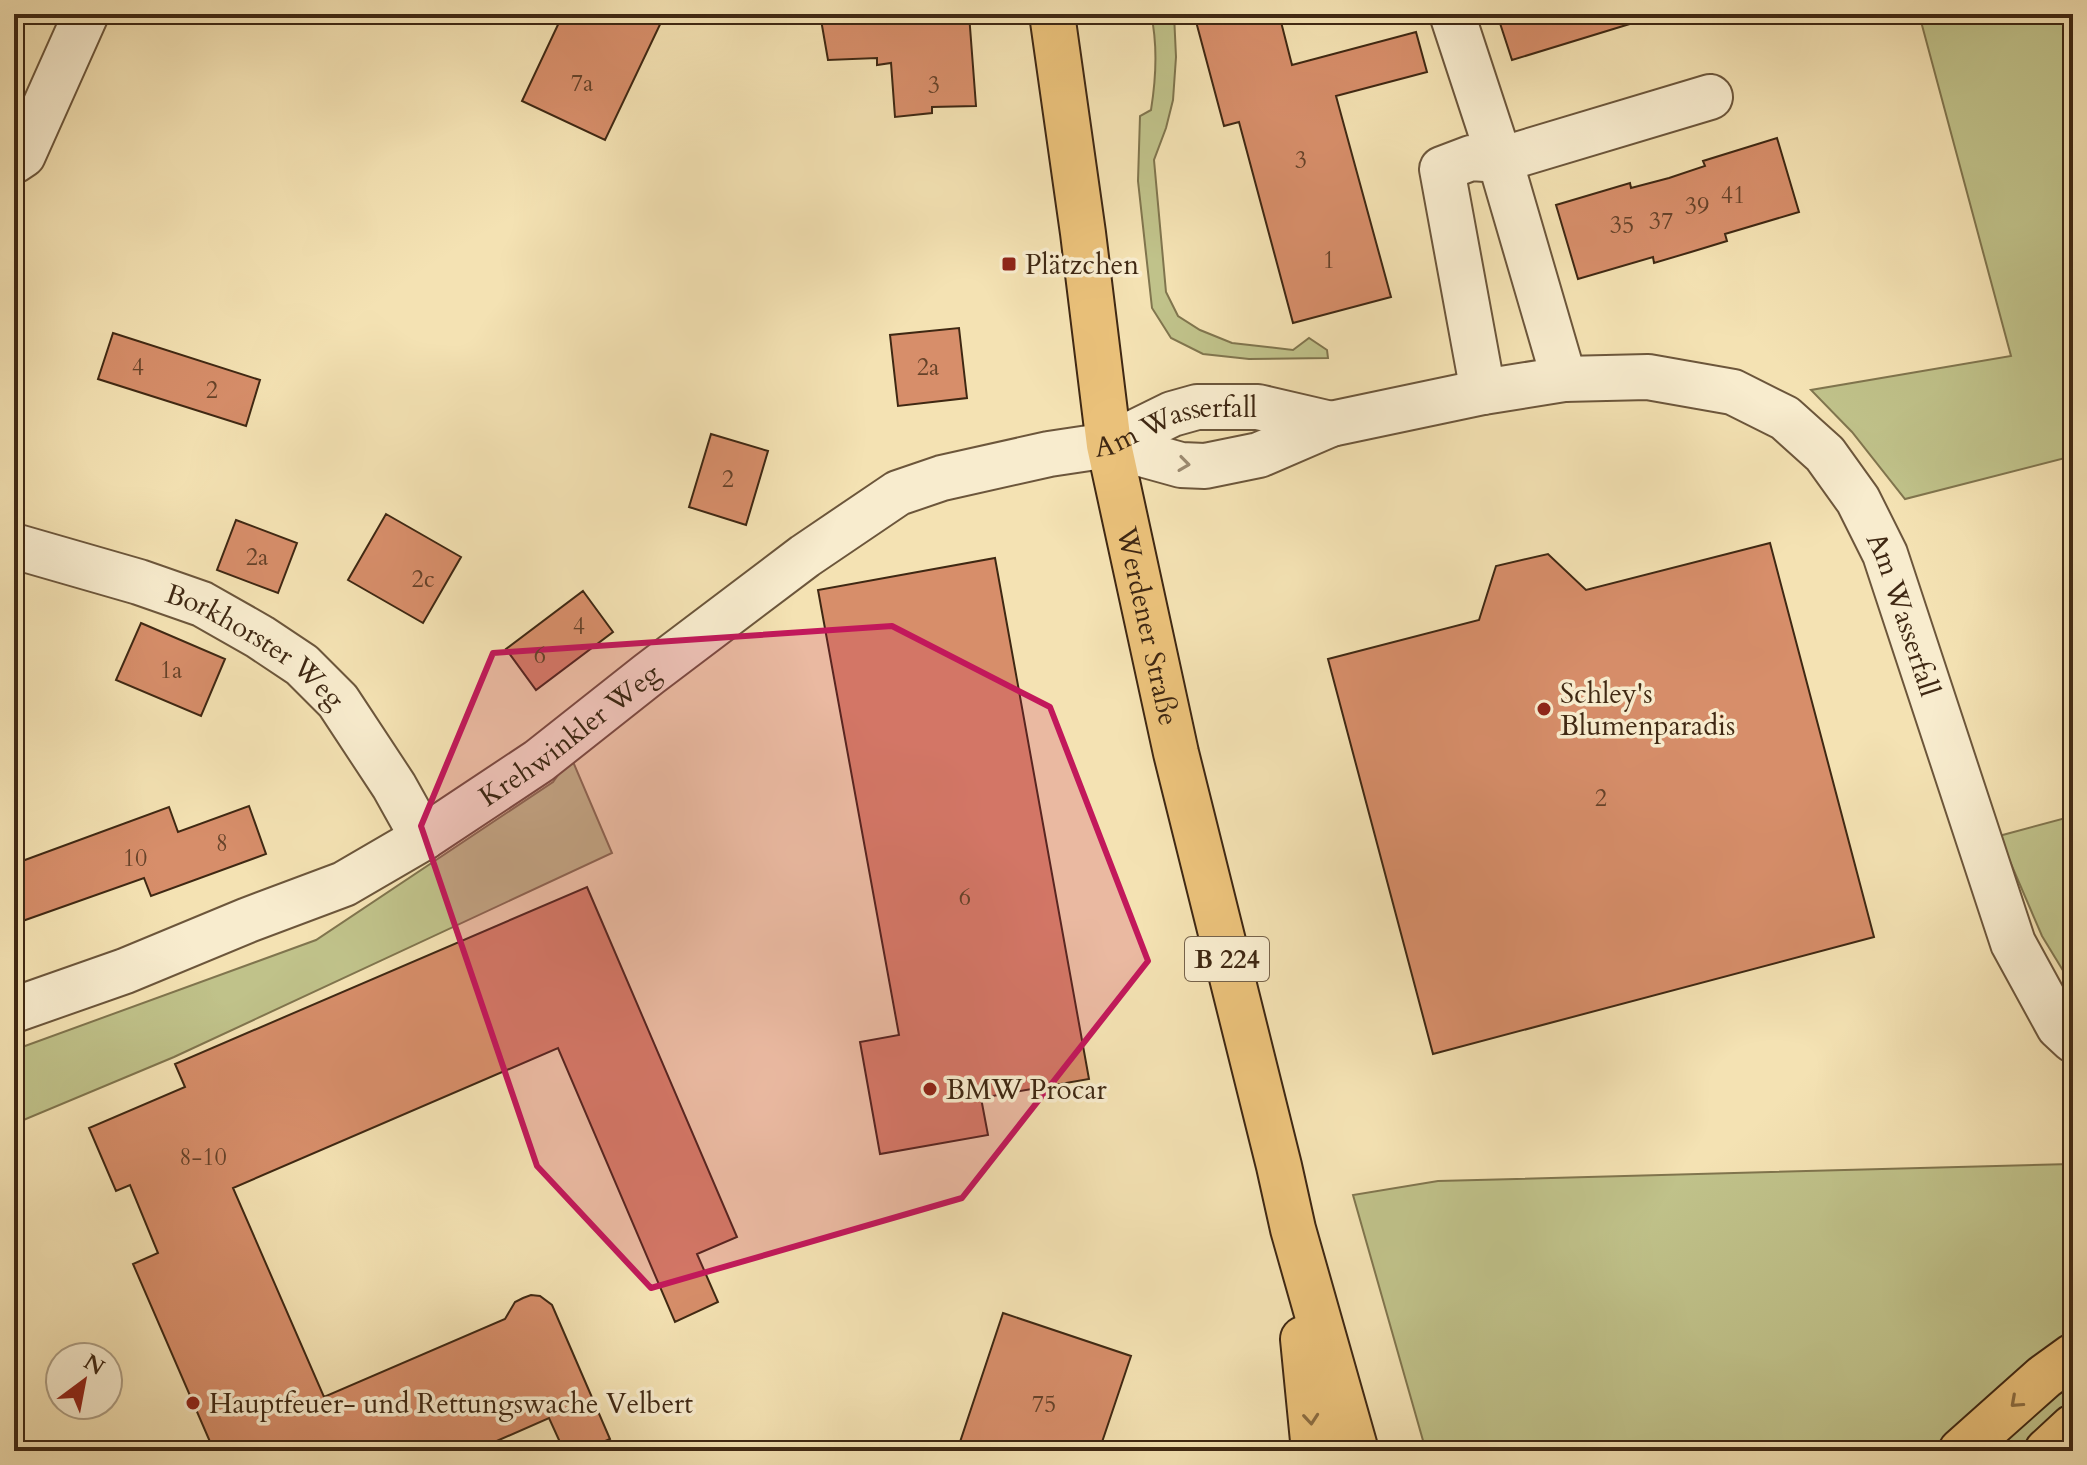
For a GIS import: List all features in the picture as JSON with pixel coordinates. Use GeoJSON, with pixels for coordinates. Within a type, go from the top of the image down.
{"type":"FeatureCollection","features":[{"type":"Feature","properties":{"kind":"main road","name":"Werdener Straße"},"geometry":{"type":"LineString","coordinates":[[1052,14],[1109,445],[1176,753],[1293,1229],[1356,1451]]}},
{"type":"Feature","properties":{"kind":"main road","name":"Werdener Straße"},"geometry":{"type":"LineString","coordinates":[[1293,1229],[1314,1451]]}},
{"type":"Feature","properties":{"kind":"main road"},"geometry":{"type":"LineString","coordinates":[[1961,1451],[2044,1377],[2073,1356]]}},
{"type":"Feature","properties":{"kind":"main road"},"geometry":{"type":"LineString","coordinates":[[2047,1451],[2073,1427]]}},
{"type":"Feature","properties":{"kind":"street"},"geometry":{"type":"LineString","coordinates":[[14,161],[23,155],[86,14]]}},
{"type":"Feature","properties":{"kind":"street"},"geometry":{"type":"LineString","coordinates":[[1452,14],[1500,160],[1564,379]]}},
{"type":"Feature","properties":{"kind":"street"},"geometry":{"type":"LineString","coordinates":[[1483,392],[1442,169],[1471,158],[1500,160],[1710,97]]}},
{"type":"Feature","properties":{"kind":"street","name":"Am Wasserfall"},"geometry":{"type":"LineString","coordinates":[[1109,445],[1181,465],[1205,466],[1259,455],[1331,424],[1483,392],[1564,379],[1648,377],[1733,392],[1785,418],[1825,454],[1858,500],[1885,554],[2013,943],[2059,1027],[2073,1040]]}},
{"type":"Feature","properties":{"kind":"street","name":"Am Wasserfall"},"geometry":{"type":"LineString","coordinates":[[1109,445],[1172,414],[1197,407],[1258,407],[1331,424]]}},
{"type":"Feature","properties":{"kind":"street","name":"Krehwinkler Weg"},"geometry":{"type":"LineString","coordinates":[[14,1010],[125,971],[344,884],[423,838],[539,761],[805,556],[898,493],[942,478],[1049,454],[1109,445]]}},
{"type":"Feature","properties":{"kind":"street","name":"Borkhorster Weg"},"geometry":{"type":"LineString","coordinates":[[14,546],[139,582],[202,604],[302,665],[338,701],[394,786],[423,838]]}},
{"type":"Feature","properties":{"kind":"highlighted area"},"geometry":{"type":"Polygon","coordinates":[[[892,626],[1050,707],[1148,961],[962,1198],[651,1288],[537,1166],[421,826],[493,653],[892,626]]]}},
{"type":"Feature","properties":{"kind":"green space"},"geometry":{"type":"Polygon","coordinates":[[[1151,14],[1174,14],[1176,57],[1173,100],[1154,160],[1166,292],[1178,316],[1200,330],[1232,343],[1293,350],[1309,338],[1327,350],[1328,358],[1249,359],[1203,354],[1171,338],[1152,308],[1138,181],[1140,116],[1151,110],[1155,74],[1151,14]]]}},
{"type":"Feature","properties":{"kind":"green space"},"geometry":{"type":"Polygon","coordinates":[[[1919,14],[2073,14],[2073,456],[1905,499],[1852,432],[1811,390],[2011,356],[1919,14]]]}},
{"type":"Feature","properties":{"kind":"green space"},"geometry":{"type":"Polygon","coordinates":[[[571,757],[612,853],[174,1057],[14,1124],[14,1050],[316,940],[553,782],[571,757]]]}},
{"type":"Feature","properties":{"kind":"green space"},"geometry":{"type":"Polygon","coordinates":[[[2073,816],[2073,987],[2042,936],[1999,836],[2073,816]]]}},
{"type":"Feature","properties":{"kind":"green space"},"geometry":{"type":"Polygon","coordinates":[[[2073,1153],[2073,1451],[1426,1451],[1353,1195],[1438,1181],[2071,1164],[2073,1153]]]}},
{"type":"Feature","properties":{"kind":"building"},"geometry":{"type":"Polygon","coordinates":[[[563,14],[665,14],[605,140],[522,101],[563,14]]]}},
{"type":"Feature","properties":{"kind":"building"},"geometry":{"type":"Polygon","coordinates":[[[820,14],[969,14],[976,106],[932,107],[932,113],[895,117],[891,63],[877,65],[877,58],[828,60],[820,14]]]}},
{"type":"Feature","properties":{"kind":"building"},"geometry":{"type":"Polygon","coordinates":[[[1194,14],[1279,14],[1292,65],[1416,32],[1427,72],[1336,96],[1391,297],[1293,323],[1239,122],[1224,126],[1194,14]]]}},
{"type":"Feature","properties":{"kind":"building"},"geometry":{"type":"Polygon","coordinates":[[[1497,14],[1632,14],[1633,23],[1512,60],[1497,14]]]}},
{"type":"Feature","properties":{"kind":"building"},"geometry":{"type":"Polygon","coordinates":[[[1777,138],[1799,212],[1725,234],[1727,241],[1691,252],[1654,263],[1653,257],[1578,279],[1556,205],[1630,183],[1631,188],[1669,178],[1705,166],[1703,161],[1777,138]]]}},
{"type":"Feature","properties":{"kind":"building"},"geometry":{"type":"Polygon","coordinates":[[[959,328],[967,398],[898,406],[890,335],[959,328]]]}},
{"type":"Feature","properties":{"kind":"building"},"geometry":{"type":"Polygon","coordinates":[[[113,333],[260,380],[246,426],[98,379],[113,333]]]}},
{"type":"Feature","properties":{"kind":"building"},"geometry":{"type":"Polygon","coordinates":[[[711,434],[768,451],[746,525],[689,507],[711,434]]]}},
{"type":"Feature","properties":{"kind":"building"},"geometry":{"type":"Polygon","coordinates":[[[386,514],[461,557],[423,623],[348,580],[386,514]]]}},
{"type":"Feature","properties":{"kind":"building"},"geometry":{"type":"Polygon","coordinates":[[[236,520],[297,543],[278,593],[217,570],[236,520]]]}},
{"type":"Feature","properties":{"kind":"building"},"geometry":{"type":"Polygon","coordinates":[[[1770,543],[1874,937],[1433,1054],[1328,659],[1479,620],[1496,566],[1548,554],[1586,590],[1770,543]]]}},
{"type":"Feature","properties":{"kind":"building"},"geometry":{"type":"Polygon","coordinates":[[[995,558],[1089,1079],[981,1098],[988,1135],[880,1154],[860,1042],[899,1035],[818,590],[995,558]]]}},
{"type":"Feature","properties":{"kind":"building"},"geometry":{"type":"Polygon","coordinates":[[[583,591],[613,632],[536,690],[506,649],[583,591]]]}},
{"type":"Feature","properties":{"kind":"building"},"geometry":{"type":"Polygon","coordinates":[[[141,623],[225,659],[201,716],[116,680],[141,623]]]}},
{"type":"Feature","properties":{"kind":"building"},"geometry":{"type":"Polygon","coordinates":[[[249,806],[266,854],[151,896],[144,878],[14,924],[14,864],[169,807],[178,832],[249,806]]]}},
{"type":"Feature","properties":{"kind":"building"},"geometry":{"type":"Polygon","coordinates":[[[587,887],[737,1237],[697,1254],[718,1302],[675,1322],[558,1048],[233,1188],[324,1397],[505,1319],[515,1302],[531,1295],[540,1296],[552,1305],[610,1439],[582,1451],[564,1451],[549,1418],[474,1451],[214,1451],[133,1264],[158,1253],[130,1185],[116,1191],[89,1128],[185,1087],[175,1064],[587,887]]]}},
{"type":"Feature","properties":{"kind":"building"},"geometry":{"type":"Polygon","coordinates":[[[1003,1313],[1131,1356],[1099,1451],[957,1451],[1003,1313]]]}},
{"type":"Feature","properties":{"kind":"place","name":"Plätzchen"},"geometry":{"type":"Point","coordinates":[1009,264]}},
{"type":"Feature","properties":{"kind":"place","name":"Schley's Blumenparadis"},"geometry":{"type":"Point","coordinates":[1544,709]}},
{"type":"Feature","properties":{"kind":"place","name":"BMW Procar"},"geometry":{"type":"Point","coordinates":[930,1089]}},
{"type":"Feature","properties":{"kind":"place","name":"Hauptfeuer- und Rettungswache Velbert"},"geometry":{"type":"Point","coordinates":[193,1403]}}]}
